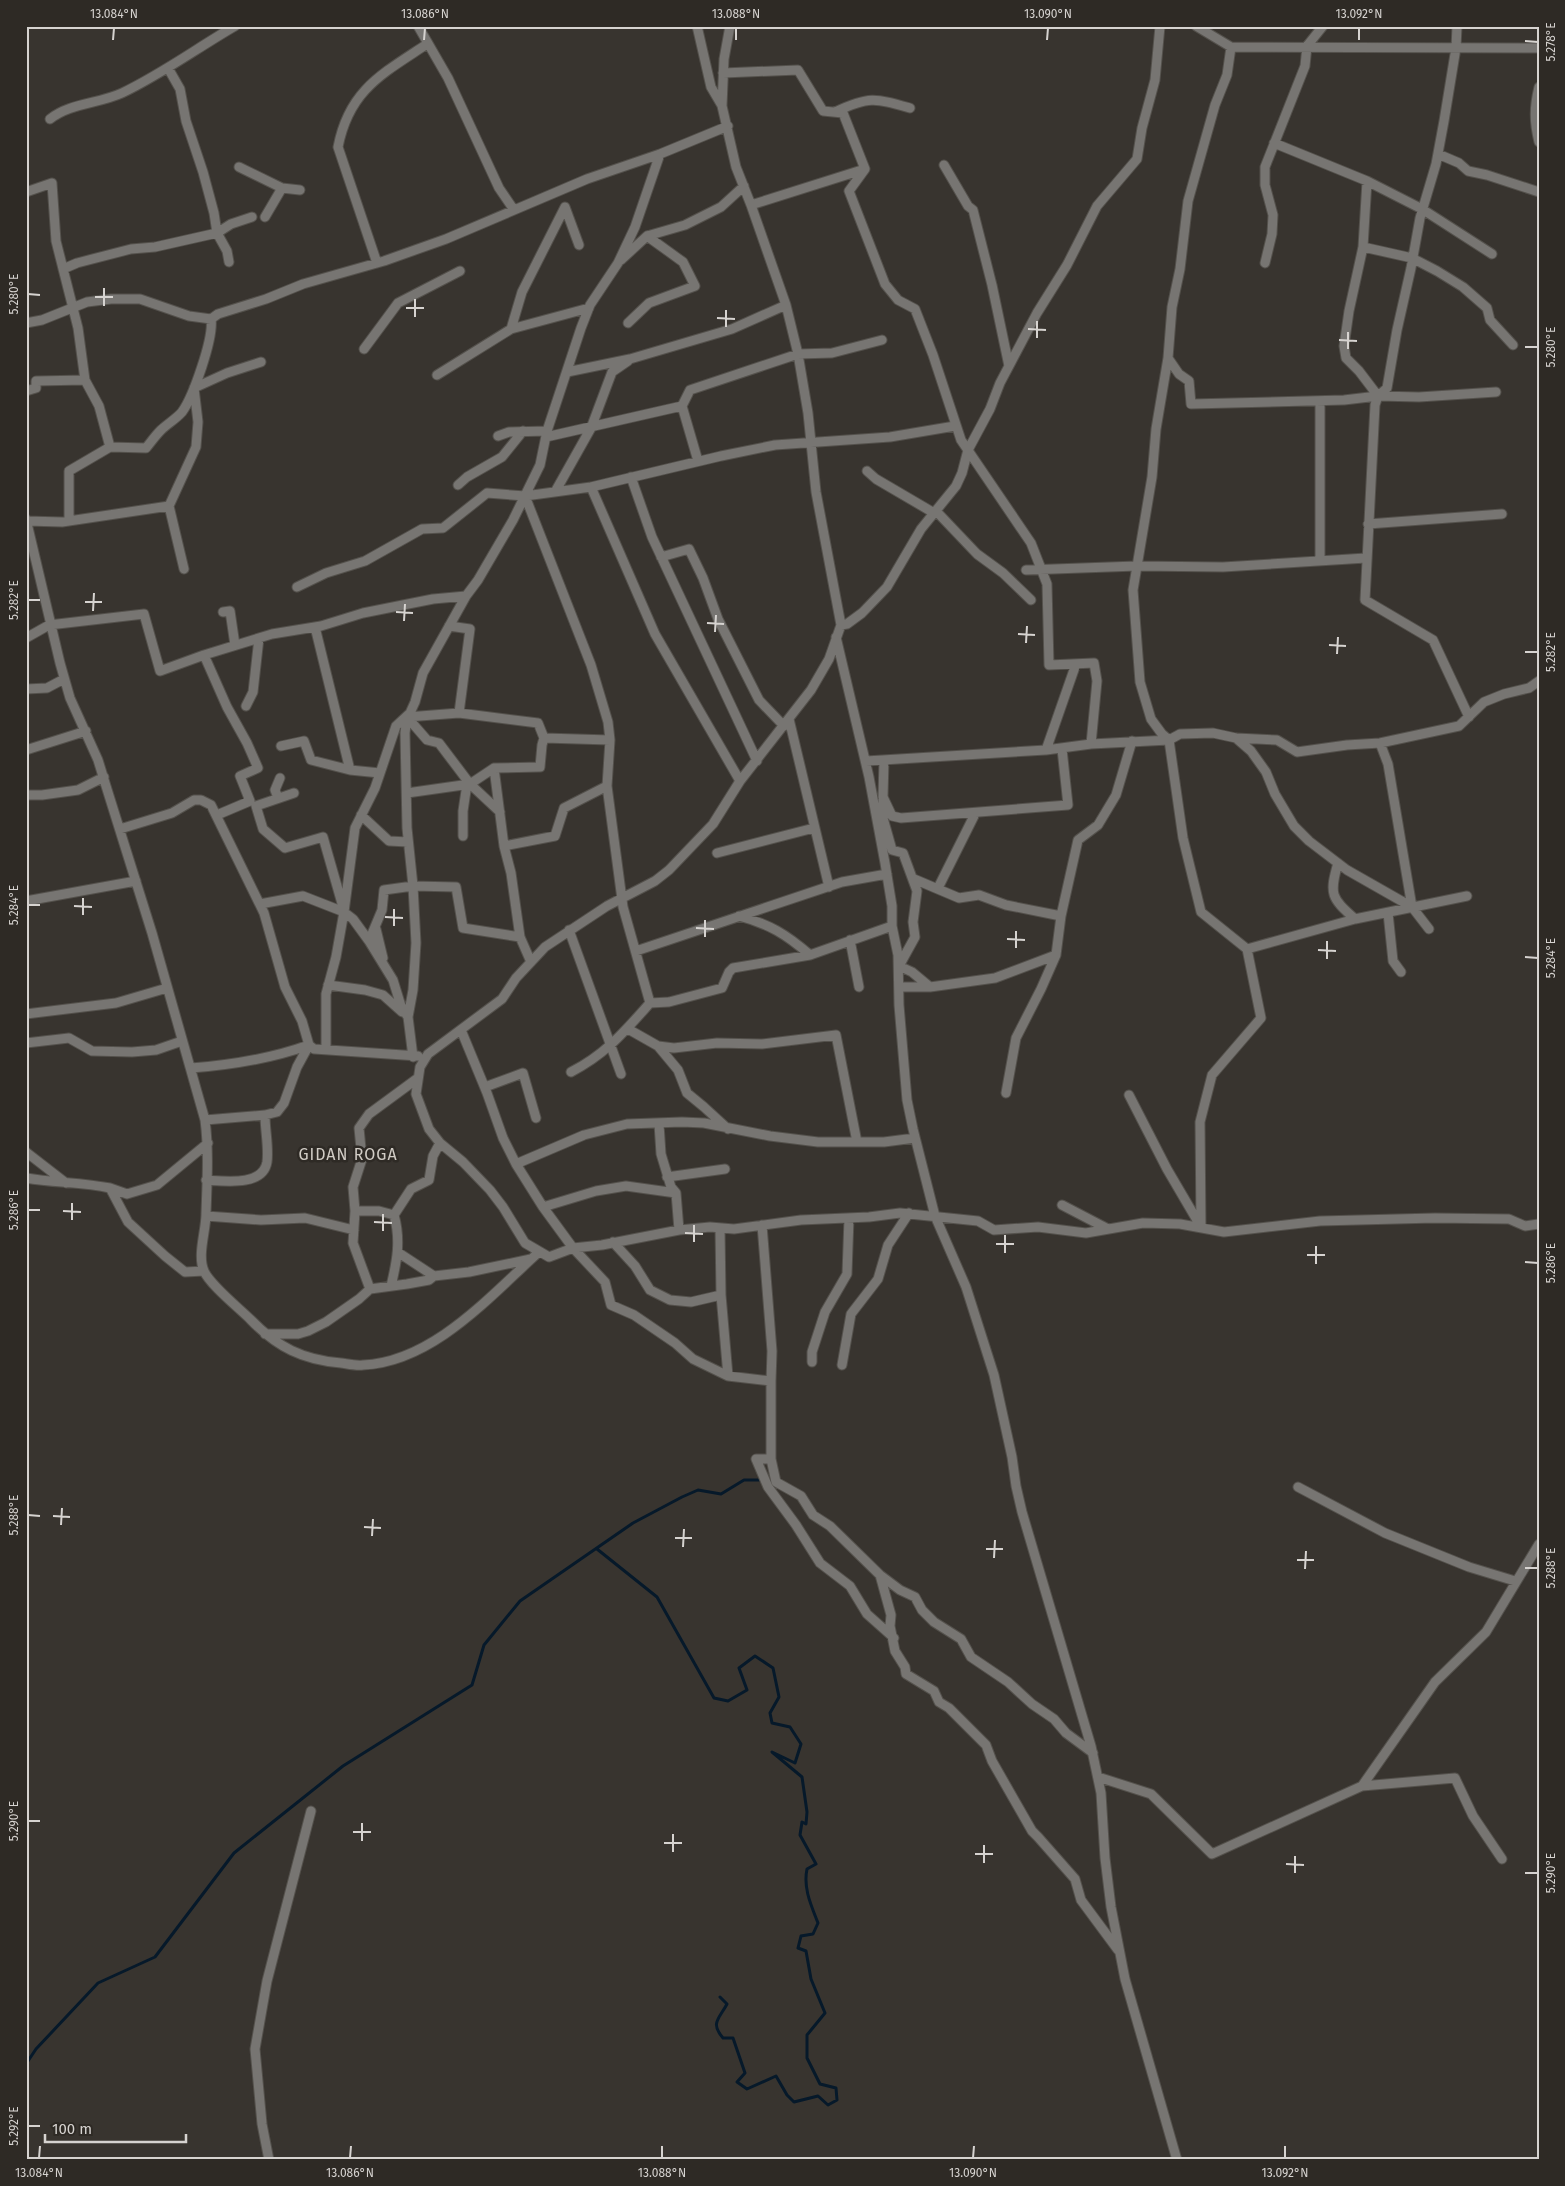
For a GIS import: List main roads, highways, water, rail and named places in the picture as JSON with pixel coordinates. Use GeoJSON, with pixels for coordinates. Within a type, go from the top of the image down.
{"type":"FeatureCollection","features":[{"type":"Feature","properties":{"kind":"waterway"},"geometry":{"type":"LineString","coordinates":[[26,2064],[36,2049],[98,1983],[155,1957],[234,1853],[343,1766],[472,1685],[484,1645],[520,1601],[633,1523],[682,1497],[698,1490],[721,1494],[744,1480],[761,1480]]}},
{"type":"Feature","properties":{"kind":"waterway"},"geometry":{"type":"LineString","coordinates":[[597,1549],[657,1597],[714,1698],[728,1701],[747,1690],[739,1668],[755,1656],[773,1668],[779,1697],[770,1713],[772,1723],[790,1727],[801,1744],[795,1763],[772,1752],[802,1777],[807,1812],[806,1824],[802,1822],[800,1835],[816,1864],[807,1869],[806,1883],[808,1896],[818,1923],[813,1934],[801,1936],[798,1948],[806,1951],[811,1979],[825,2013],[807,2035],[807,2058],[820,2084],[836,2088],[837,2100],[828,2105],[818,2096],[794,2102],[787,2095],[776,2076],[747,2089],[737,2082],[745,2073],[733,2038],[723,2038],[716,2025],[727,2004],[720,1997]]}},
{"type":"Feature","properties":{"kind":"district","name":"GIDAN ROGA"},"geometry":{"type":"Point","coordinates":[348,1154]}}]}
